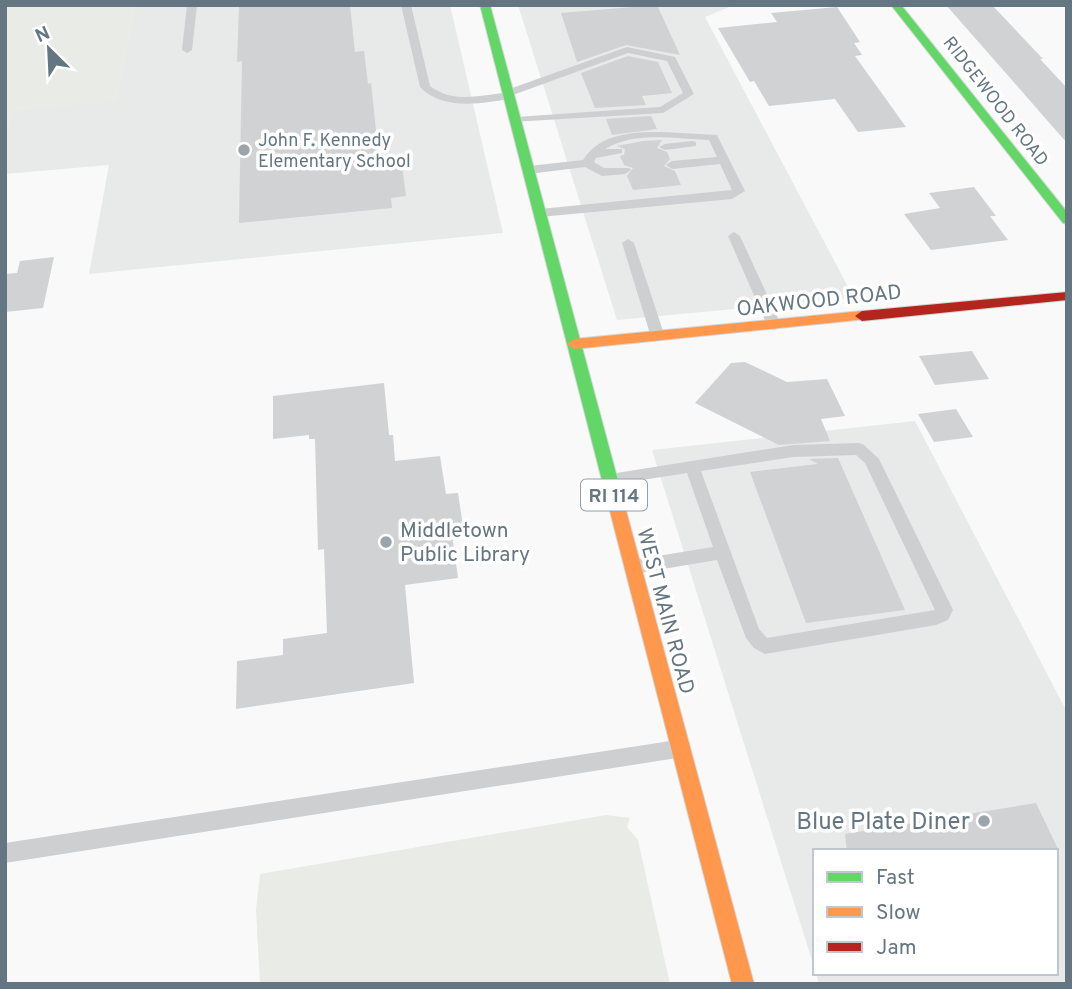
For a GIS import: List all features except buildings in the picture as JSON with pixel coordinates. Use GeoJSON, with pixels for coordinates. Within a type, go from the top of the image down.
{"type":"FeatureCollection","features":[{"type":"Feature","properties":{"kind":"main road","name":"WEST MAIN ROAD"},"geometry":{"type":"LineString","coordinates":[[485,5],[743,984]]}},
{"type":"Feature","properties":{"kind":"main road","name":"RIDGEWOOD ROAD"},"geometry":{"type":"LineString","coordinates":[[896,5],[1067,220]]}},
{"type":"Feature","properties":{"kind":"main road","name":"OAKWOOD ROAD"},"geometry":{"type":"LineString","coordinates":[[575,344],[1067,296]]}},
{"type":"Feature","properties":{"kind":"lane"},"geometry":{"type":"LineString","coordinates":[[187,50],[191,5]]}},
{"type":"Feature","properties":{"kind":"lane"},"geometry":{"type":"LineString","coordinates":[[406,5],[425,87],[434,96],[454,101],[509,94],[626,50],[671,59],[689,94],[663,110],[516,120]]}},
{"type":"Feature","properties":{"kind":"lane"},"geometry":{"type":"LineString","coordinates":[[540,213],[732,195],[739,191],[713,137],[670,135],[616,139],[606,142],[589,159]]}},
{"type":"Feature","properties":{"kind":"lane"},"geometry":{"type":"LineString","coordinates":[[719,150],[668,156],[719,150]]}},
{"type":"Feature","properties":{"kind":"lane"},"geometry":{"type":"LineString","coordinates":[[528,170],[589,159],[622,160],[602,172],[589,159]]}},
{"type":"Feature","properties":{"kind":"lane"},"geometry":{"type":"LineString","coordinates":[[734,236],[774,325]]}},
{"type":"Feature","properties":{"kind":"lane"},"geometry":{"type":"LineString","coordinates":[[628,243],[658,337]]}},
{"type":"Feature","properties":{"kind":"lane"},"geometry":{"type":"LineString","coordinates":[[610,479],[692,466],[793,451],[859,449],[871,459],[944,610],[942,615],[765,646],[752,634],[692,466]]}},
{"type":"Feature","properties":{"kind":"lane"},"geometry":{"type":"LineString","coordinates":[[633,566],[723,552]]}},
{"type":"Feature","properties":{"kind":"lane"},"geometry":{"type":"LineString","coordinates":[[5,853],[681,748]]}},
{"type":"Feature","properties":{"kind":"shaded area"},"geometry":{"type":"Polygon","coordinates":[[[5,5],[135,5],[116,102],[13,110],[5,135],[5,5]]]}},
{"type":"Feature","properties":{"kind":"shaded area","name":"John F. Kennedy Elementary School"},"geometry":{"type":"Polygon","coordinates":[[[135,5],[450,5],[503,233],[89,274],[109,165],[5,174],[5,135],[13,110],[116,101],[135,5]]]}},
{"type":"Feature","properties":{"kind":"shaded area"},"geometry":{"type":"Polygon","coordinates":[[[518,5],[734,5],[705,17],[854,298],[617,320],[518,5]]]}},
{"type":"Feature","properties":{"kind":"shaded area"},"geometry":{"type":"Polygon","coordinates":[[[915,421],[1067,712],[1067,984],[819,984],[817,975],[1058,975],[1058,849],[813,849],[813,964],[652,450],[915,421]]]}},
{"type":"Feature","properties":{"kind":"shaded area"},"geometry":{"type":"Polygon","coordinates":[[[606,815],[630,818],[627,827],[638,840],[670,984],[260,984],[256,910],[260,874],[606,815]]]}},
{"type":"Feature","properties":{"kind":"traffic: fast"},"geometry":{"type":"LineString","coordinates":[[485,5],[613,492]]}},
{"type":"Feature","properties":{"kind":"traffic: fast"},"geometry":{"type":"LineString","coordinates":[[896,5],[1067,220]]}},
{"type":"Feature","properties":{"kind":"traffic: slow"},"geometry":{"type":"LineString","coordinates":[[574,344],[862,316]]}},
{"type":"Feature","properties":{"kind":"traffic: slow"},"geometry":{"type":"LineString","coordinates":[[613,492],[743,984]]}},
{"type":"Feature","properties":{"kind":"traffic: jam"},"geometry":{"type":"LineString","coordinates":[[862,316],[1067,296]]}},
{"type":"Feature","properties":{"kind":"place","name":"John F. Kennedy Elementary School"},"geometry":{"type":"Point","coordinates":[244,150]}},
{"type":"Feature","properties":{"kind":"place","name":"Middletown Public Library"},"geometry":{"type":"Point","coordinates":[386,542]}},
{"type":"Feature","properties":{"kind":"place","name":"Blue Plate Diner"},"geometry":{"type":"Point","coordinates":[984,821]}}]}
